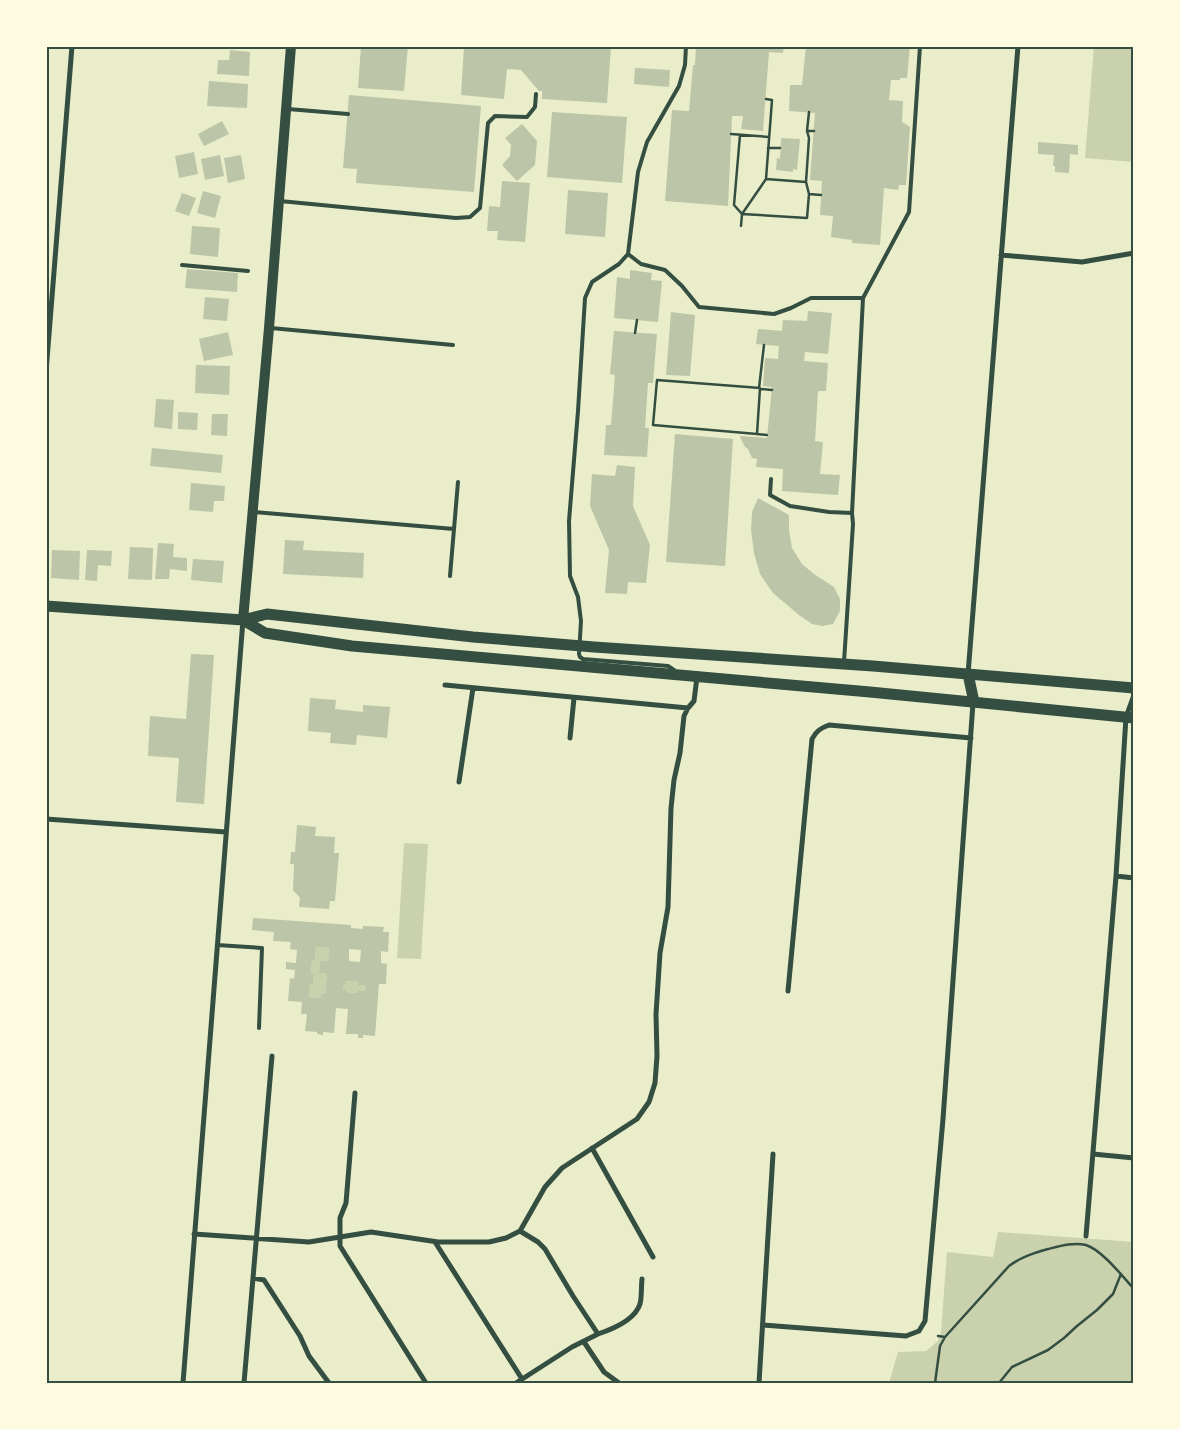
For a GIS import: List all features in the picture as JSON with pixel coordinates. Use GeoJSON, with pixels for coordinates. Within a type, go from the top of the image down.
{"type":"FeatureCollection","features":[{"type":"Feature","properties":{"kind":"highway"},"geometry":{"type":"LineString","coordinates":[[46,606],[243,620],[266,614],[473,637],[844,664],[1134,688]]}},
{"type":"Feature","properties":{"kind":"highway"},"geometry":{"type":"LineString","coordinates":[[243,620],[265,632],[352,646],[974,702],[1130,718]]}},
{"type":"Feature","properties":{"kind":"highway"},"geometry":{"type":"LineString","coordinates":[[968,674],[974,702]]}},
{"type":"Feature","properties":{"kind":"main road"},"geometry":{"type":"LineString","coordinates":[[243,620],[269,328],[291,46]]}},
{"type":"Feature","properties":{"kind":"street"},"geometry":{"type":"LineString","coordinates":[[46,372],[72,46]]}},
{"type":"Feature","properties":{"kind":"street"},"geometry":{"type":"LineString","coordinates":[[968,674],[1018,46]]}},
{"type":"Feature","properties":{"kind":"street"},"geometry":{"type":"LineString","coordinates":[[1002,255],[1082,262],[1134,253]]}},
{"type":"Feature","properties":{"kind":"street"},"geometry":{"type":"LineString","coordinates":[[183,1383],[243,620]]}},
{"type":"Feature","properties":{"kind":"street"},"geometry":{"type":"LineString","coordinates":[[194,1234],[309,1242],[371,1232],[435,1242],[489,1242],[506,1238],[520,1231],[544,1187],[562,1168],[637,1119],[649,1102],[655,1083],[657,1056],[656,1014],[660,953],[668,907],[671,808],[684,716],[694,700],[697,677]]}},
{"type":"Feature","properties":{"kind":"street"},"geometry":{"type":"LineString","coordinates":[[446,685],[688,708]]}},
{"type":"Feature","properties":{"kind":"street"},"geometry":{"type":"LineString","coordinates":[[459,782],[473,688]]}},
{"type":"Feature","properties":{"kind":"street"},"geometry":{"type":"LineString","coordinates":[[1086,1236],[1130,718],[1134,695]]}},
{"type":"Feature","properties":{"kind":"street"},"geometry":{"type":"LineString","coordinates":[[570,738],[574,698]]}},
{"type":"Feature","properties":{"kind":"street"},"geometry":{"type":"LineString","coordinates":[[763,1325],[906,1336],[919,1331],[925,1321],[943,1119],[974,702]]}},
{"type":"Feature","properties":{"kind":"street"},"geometry":{"type":"LineString","coordinates":[[788,991],[812,739],[815,734],[823,727],[829,725],[971,738]]}},
{"type":"Feature","properties":{"kind":"street"},"geometry":{"type":"LineString","coordinates":[[46,818],[226,832]]}},
{"type":"Feature","properties":{"kind":"street"},"geometry":{"type":"LineString","coordinates":[[1116,876],[1134,878]]}},
{"type":"Feature","properties":{"kind":"street"},"geometry":{"type":"LineString","coordinates":[[244,1383],[272,1056]]}},
{"type":"Feature","properties":{"kind":"street"},"geometry":{"type":"LineString","coordinates":[[355,1093],[346,1203],[340,1218],[340,1246],[426,1383]]}},
{"type":"Feature","properties":{"kind":"street"},"geometry":{"type":"LineString","coordinates":[[592,1148],[653,1258]]}},
{"type":"Feature","properties":{"kind":"street"},"geometry":{"type":"LineString","coordinates":[[759,1383],[773,1154]]}},
{"type":"Feature","properties":{"kind":"street"},"geometry":{"type":"LineString","coordinates":[[1092,1154],[1134,1158]]}},
{"type":"Feature","properties":{"kind":"street"},"geometry":{"type":"LineString","coordinates":[[520,1231],[538,1242],[545,1249],[598,1334]]}},
{"type":"Feature","properties":{"kind":"street"},"geometry":{"type":"LineString","coordinates":[[435,1242],[522,1379]]}},
{"type":"Feature","properties":{"kind":"street"},"geometry":{"type":"LineString","coordinates":[[253,1278],[264,1280],[300,1336],[309,1356],[329,1383]]}},
{"type":"Feature","properties":{"kind":"street"},"geometry":{"type":"LineString","coordinates":[[516,1383],[572,1347],[610,1330],[633,1315],[640,1304],[642,1279]]}},
{"type":"Feature","properties":{"kind":"street"},"geometry":{"type":"LineString","coordinates":[[584,1342],[604,1372],[620,1383]]}},
{"type":"Feature","properties":{"kind":"lane"},"geometry":{"type":"LineString","coordinates":[[680,675],[668,666],[583,659],[579,654],[581,622],[578,597],[570,576],[569,521],[585,298],[592,282],[619,264],[628,254],[638,172],[647,142],[679,86],[686,46]]}},
{"type":"Feature","properties":{"kind":"lane"},"geometry":{"type":"LineString","coordinates":[[844,664],[853,524],[863,298],[909,212],[920,46]]}},
{"type":"Feature","properties":{"kind":"lane"},"geometry":{"type":"LineString","coordinates":[[278,201],[456,218],[470,217],[480,208],[488,122],[495,116],[527,117],[535,107],[536,94]]}},
{"type":"Feature","properties":{"kind":"lane"},"geometry":{"type":"LineString","coordinates":[[286,109],[348,114]]}},
{"type":"Feature","properties":{"kind":"lane"},"geometry":{"type":"LineString","coordinates":[[628,254],[641,264],[665,270],[682,286],[699,307],[774,314],[811,298],[863,298]]}},
{"type":"Feature","properties":{"kind":"lane"},"geometry":{"type":"LineString","coordinates":[[182,266],[248,271]]}},
{"type":"Feature","properties":{"kind":"lane"},"geometry":{"type":"LineString","coordinates":[[269,328],[453,345]]}},
{"type":"Feature","properties":{"kind":"lane"},"geometry":{"type":"LineString","coordinates":[[771,479],[770,494],[790,506],[829,512],[852,513]]}},
{"type":"Feature","properties":{"kind":"lane"},"geometry":{"type":"LineString","coordinates":[[450,576],[458,482]]}},
{"type":"Feature","properties":{"kind":"lane"},"geometry":{"type":"LineString","coordinates":[[253,512],[454,529]]}},
{"type":"Feature","properties":{"kind":"lane"},"geometry":{"type":"LineString","coordinates":[[217,945],[262,948],[259,1028]]}},
{"type":"Feature","properties":{"kind":"path"},"geometry":{"type":"LineString","coordinates":[[741,226],[742,214],[766,179],[772,100],[766,99]]}},
{"type":"Feature","properties":{"kind":"path"},"geometry":{"type":"LineString","coordinates":[[740,134],[734,205],[742,214],[807,218],[809,194],[806,182],[809,112]]}},
{"type":"Feature","properties":{"kind":"path"},"geometry":{"type":"LineString","coordinates":[[807,131],[814,132]]}},
{"type":"Feature","properties":{"kind":"path"},"geometry":{"type":"LineString","coordinates":[[731,134],[769,137]]}},
{"type":"Feature","properties":{"kind":"path"},"geometry":{"type":"LineString","coordinates":[[768,148],[780,148]]}},
{"type":"Feature","properties":{"kind":"path"},"geometry":{"type":"LineString","coordinates":[[766,179],[806,182]]}},
{"type":"Feature","properties":{"kind":"path"},"geometry":{"type":"LineString","coordinates":[[809,194],[821,195]]}},
{"type":"Feature","properties":{"kind":"path"},"geometry":{"type":"LineString","coordinates":[[635,333],[637,320]]}},
{"type":"Feature","properties":{"kind":"path"},"geometry":{"type":"LineString","coordinates":[[757,434],[764,345]]}},
{"type":"Feature","properties":{"kind":"path"},"geometry":{"type":"LineString","coordinates":[[767,435],[653,426],[657,380],[772,390]]}},
{"type":"Feature","properties":{"kind":"path"},"geometry":{"type":"LineString","coordinates":[[935,1383],[940,1346],[945,1337],[1017,1260],[1034,1253],[1072,1244],[1086,1245],[1098,1252],[1121,1274],[1134,1290]]}},
{"type":"Feature","properties":{"kind":"path"},"geometry":{"type":"LineString","coordinates":[[999,1383],[1012,1367],[1056,1344],[1097,1310],[1113,1294],[1121,1274]]}},
{"type":"Feature","properties":{"kind":"path"},"geometry":{"type":"LineString","coordinates":[[938,1336],[945,1337]]}},
{"type":"Feature","properties":{"kind":"green space"},"geometry":{"type":"Polygon","coordinates":[[[1094,46],[1134,46],[1134,162],[1085,158],[1094,46]]]}},
{"type":"Feature","properties":{"kind":"green space"},"geometry":{"type":"Polygon","coordinates":[[[404,843],[428,844],[421,959],[397,958],[404,843]]]}},
{"type":"Feature","properties":{"kind":"green space"},"geometry":{"type":"Polygon","coordinates":[[[316,947],[329,947],[328,961],[320,961],[319,973],[327,974],[325,994],[321,994],[321,998],[309,997],[310,983],[313,983],[314,974],[311,974],[312,960],[315,960],[316,947]]]}},
{"type":"Feature","properties":{"kind":"green space"},"geometry":{"type":"Polygon","coordinates":[[[346,981],[358,982],[358,985],[366,986],[365,991],[358,990],[358,993],[346,992],[346,990],[343,990],[346,981]]]}},
{"type":"Feature","properties":{"kind":"green space"},"geometry":{"type":"Polygon","coordinates":[[[998,1232],[1134,1242],[1134,1383],[889,1383],[898,1352],[926,1351],[938,1341],[941,1332],[947,1252],[993,1257],[998,1232]]]}},
{"type":"Feature","properties":{"kind":"building"},"geometry":{"type":"Polygon","coordinates":[[[361,46],[408,46],[404,91],[358,88],[361,46]]]}},
{"type":"Feature","properties":{"kind":"building"},"geometry":{"type":"Polygon","coordinates":[[[464,46],[611,46],[607,103],[542,99],[542,91],[539,91],[521,70],[507,69],[504,99],[461,95],[464,46]]]}},
{"type":"Feature","properties":{"kind":"building"},"geometry":{"type":"Polygon","coordinates":[[[696,46],[784,46],[783,53],[769,52],[763,131],[741,129],[743,116],[732,116],[728,206],[665,201],[672,110],[689,111],[696,46]]]}},
{"type":"Feature","properties":{"kind":"building"},"geometry":{"type":"Polygon","coordinates":[[[806,46],[910,46],[907,78],[891,80],[889,100],[903,101],[902,122],[910,127],[906,185],[899,185],[898,190],[884,188],[880,245],[852,243],[852,240],[831,237],[833,216],[820,215],[822,181],[810,180],[815,113],[789,111],[790,85],[802,85],[806,46]]]}},
{"type":"Feature","properties":{"kind":"building"},"geometry":{"type":"Polygon","coordinates":[[[230,50],[250,52],[249,76],[217,74],[218,60],[229,60],[230,50]]]}},
{"type":"Feature","properties":{"kind":"building"},"geometry":{"type":"Polygon","coordinates":[[[635,68],[670,70],[669,87],[634,84],[635,68]]]}},
{"type":"Feature","properties":{"kind":"building"},"geometry":{"type":"Polygon","coordinates":[[[209,81],[248,84],[247,108],[207,106],[209,81]]]}},
{"type":"Feature","properties":{"kind":"building"},"geometry":{"type":"Polygon","coordinates":[[[349,95],[481,106],[474,192],[356,183],[357,169],[343,168],[349,95]]]}},
{"type":"Feature","properties":{"kind":"building"},"geometry":{"type":"Polygon","coordinates":[[[552,112],[627,117],[622,183],[547,177],[552,112]]]}},
{"type":"Feature","properties":{"kind":"building"},"geometry":{"type":"Polygon","coordinates":[[[222,121],[229,134],[204,146],[198,134],[222,121]]]}},
{"type":"Feature","properties":{"kind":"building"},"geometry":{"type":"Polygon","coordinates":[[[522,124],[537,141],[535,165],[517,181],[502,165],[510,156],[511,145],[505,138],[522,124]]]}},
{"type":"Feature","properties":{"kind":"building"},"geometry":{"type":"Polygon","coordinates":[[[781,138],[800,139],[797,170],[793,169],[793,172],[776,170],[777,158],[780,159],[781,138]]]}},
{"type":"Feature","properties":{"kind":"building"},"geometry":{"type":"Polygon","coordinates":[[[1038,142],[1078,145],[1078,155],[1070,154],[1069,173],[1055,172],[1055,166],[1053,166],[1054,155],[1038,154],[1038,142]]]}},
{"type":"Feature","properties":{"kind":"building"},"geometry":{"type":"Polygon","coordinates":[[[194,152],[198,174],[179,178],[175,156],[194,152]]]}},
{"type":"Feature","properties":{"kind":"building"},"geometry":{"type":"Polygon","coordinates":[[[220,155],[224,176],[205,180],[201,159],[220,155]]]}},
{"type":"Feature","properties":{"kind":"building"},"geometry":{"type":"Polygon","coordinates":[[[241,155],[245,179],[228,183],[224,158],[241,155]]]}},
{"type":"Feature","properties":{"kind":"building"},"geometry":{"type":"Polygon","coordinates":[[[502,181],[530,183],[525,242],[497,240],[498,231],[487,231],[489,206],[500,207],[502,181]]]}},
{"type":"Feature","properties":{"kind":"building"},"geometry":{"type":"Polygon","coordinates":[[[568,190],[608,193],[605,237],[565,234],[568,190]]]}},
{"type":"Feature","properties":{"kind":"building"},"geometry":{"type":"Polygon","coordinates":[[[203,191],[221,196],[215,218],[197,213],[203,191]]]}},
{"type":"Feature","properties":{"kind":"building"},"geometry":{"type":"Polygon","coordinates":[[[182,193],[196,198],[189,216],[175,211],[182,193]]]}},
{"type":"Feature","properties":{"kind":"building"},"geometry":{"type":"Polygon","coordinates":[[[192,226],[220,228],[218,257],[190,254],[192,226]]]}},
{"type":"Feature","properties":{"kind":"building"},"geometry":{"type":"Polygon","coordinates":[[[187,269],[238,273],[237,292],[185,288],[187,269]]]}},
{"type":"Feature","properties":{"kind":"building"},"geometry":{"type":"Polygon","coordinates":[[[630,270],[652,273],[651,280],[662,281],[658,322],[614,318],[617,277],[630,279],[630,270]]]}},
{"type":"Feature","properties":{"kind":"building"},"geometry":{"type":"Polygon","coordinates":[[[205,297],[229,299],[227,321],[203,319],[205,297]]]}},
{"type":"Feature","properties":{"kind":"building"},"geometry":{"type":"Polygon","coordinates":[[[808,311],[832,313],[828,354],[805,352],[804,361],[828,363],[826,391],[818,391],[815,441],[823,442],[820,474],[840,475],[838,495],[782,491],[783,469],[756,467],[757,459],[752,458],[740,437],[767,438],[772,387],[763,386],[765,358],[778,359],[779,346],[756,344],[758,329],[782,331],[783,320],[807,321],[808,311]]]}},
{"type":"Feature","properties":{"kind":"building"},"geometry":{"type":"Polygon","coordinates":[[[671,312],[695,315],[690,376],[666,375],[671,312]]]}},
{"type":"Feature","properties":{"kind":"building"},"geometry":{"type":"Polygon","coordinates":[[[614,331],[657,334],[653,383],[648,383],[645,428],[649,428],[647,457],[604,455],[606,425],[611,425],[615,375],[610,374],[614,331]]]}},
{"type":"Feature","properties":{"kind":"building"},"geometry":{"type":"Polygon","coordinates":[[[228,332],[233,355],[204,361],[199,339],[228,332]]]}},
{"type":"Feature","properties":{"kind":"building"},"geometry":{"type":"Polygon","coordinates":[[[196,365],[230,366],[229,395],[195,393],[196,365]]]}},
{"type":"Feature","properties":{"kind":"building"},"geometry":{"type":"Polygon","coordinates":[[[156,399],[174,400],[172,429],[154,427],[156,399]]]}},
{"type":"Feature","properties":{"kind":"building"},"geometry":{"type":"Polygon","coordinates":[[[178,412],[198,413],[197,430],[178,429],[178,412]]]}},
{"type":"Feature","properties":{"kind":"building"},"geometry":{"type":"Polygon","coordinates":[[[212,414],[228,414],[227,436],[211,435],[212,414]]]}},
{"type":"Feature","properties":{"kind":"building"},"geometry":{"type":"Polygon","coordinates":[[[675,434],[733,439],[725,566],[666,562],[675,434]]]}},
{"type":"Feature","properties":{"kind":"building"},"geometry":{"type":"Polygon","coordinates":[[[152,448],[223,455],[221,473],[150,466],[152,448]]]}},
{"type":"Feature","properties":{"kind":"building"},"geometry":{"type":"Polygon","coordinates":[[[617,465],[635,467],[633,506],[650,545],[646,583],[628,582],[627,594],[605,593],[609,550],[590,506],[592,474],[615,476],[617,465]]]}},
{"type":"Feature","properties":{"kind":"building"},"geometry":{"type":"Polygon","coordinates":[[[191,483],[225,486],[224,501],[214,501],[213,512],[189,510],[191,483]]]}},
{"type":"Feature","properties":{"kind":"building"},"geometry":{"type":"Polygon","coordinates":[[[758,498],[789,515],[792,548],[802,564],[834,587],[840,599],[840,611],[833,624],[822,626],[812,624],[773,593],[760,574],[754,553],[751,530],[752,512],[758,498]]]}},
{"type":"Feature","properties":{"kind":"building"},"geometry":{"type":"Polygon","coordinates":[[[285,540],[304,541],[303,550],[364,553],[363,578],[283,574],[285,540]]]}},
{"type":"Feature","properties":{"kind":"building"},"geometry":{"type":"Polygon","coordinates":[[[158,543],[174,544],[173,557],[187,558],[187,571],[170,569],[169,579],[155,579],[158,543]]]}},
{"type":"Feature","properties":{"kind":"building"},"geometry":{"type":"Polygon","coordinates":[[[130,547],[153,548],[152,580],[128,579],[130,547]]]}},
{"type":"Feature","properties":{"kind":"building"},"geometry":{"type":"Polygon","coordinates":[[[52,550],[80,551],[79,580],[51,578],[52,550]]]}},
{"type":"Feature","properties":{"kind":"building"},"geometry":{"type":"Polygon","coordinates":[[[87,550],[112,551],[111,566],[98,565],[97,581],[85,580],[87,550]]]}},
{"type":"Feature","properties":{"kind":"building"},"geometry":{"type":"Polygon","coordinates":[[[193,559],[224,561],[222,583],[191,580],[193,559]]]}},
{"type":"Feature","properties":{"kind":"building"},"geometry":{"type":"Polygon","coordinates":[[[191,654],[214,655],[204,804],[176,802],[179,758],[148,756],[150,716],[186,719],[191,654]]]}},
{"type":"Feature","properties":{"kind":"building"},"geometry":{"type":"Polygon","coordinates":[[[310,698],[336,700],[335,709],[363,712],[363,705],[390,707],[387,738],[357,735],[356,745],[330,743],[331,733],[308,731],[310,698]]]}},
{"type":"Feature","properties":{"kind":"building"},"geometry":{"type":"Polygon","coordinates":[[[297,825],[316,827],[315,836],[335,837],[334,853],[339,853],[335,901],[330,901],[329,909],[299,907],[300,898],[293,890],[294,864],[290,864],[291,852],[295,852],[297,825]]]}},
{"type":"Feature","properties":{"kind":"building"},"geometry":{"type":"Polygon","coordinates":[[[253,918],[351,925],[351,928],[363,929],[363,926],[384,927],[383,932],[389,932],[388,952],[381,951],[381,963],[387,964],[386,984],[379,984],[375,1036],[363,1035],[363,1038],[358,1038],[358,1034],[346,1034],[348,1009],[336,1008],[334,1033],[323,1032],[323,1035],[317,1034],[317,1032],[305,1031],[307,1014],[301,1014],[302,1002],[288,1001],[290,978],[294,979],[295,970],[286,969],[286,962],[296,963],[297,950],[290,949],[291,942],[273,941],[274,932],[252,930],[253,918]],[[316,947],[315,960],[312,960],[311,974],[314,974],[313,984],[310,983],[309,997],[321,998],[321,994],[325,994],[327,974],[319,973],[320,961],[328,961],[329,947],[316,947]],[[349,949],[349,961],[360,962],[361,950],[349,949]],[[346,981],[346,984],[344,984],[343,990],[346,990],[346,992],[358,993],[358,990],[365,991],[366,986],[358,985],[358,982],[346,981]]]}}]}
